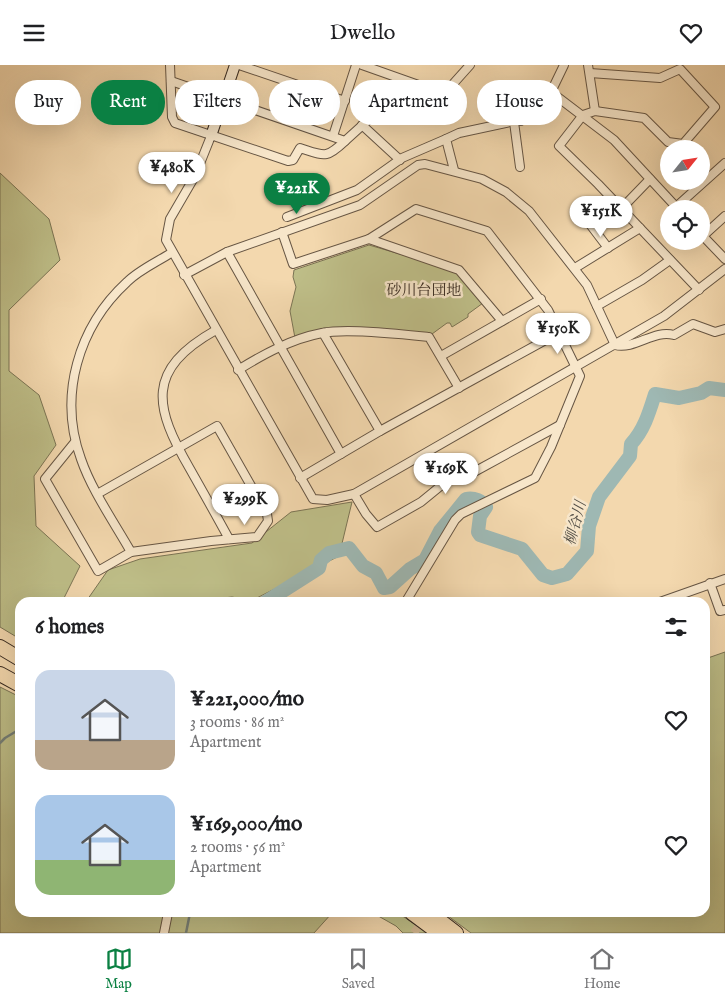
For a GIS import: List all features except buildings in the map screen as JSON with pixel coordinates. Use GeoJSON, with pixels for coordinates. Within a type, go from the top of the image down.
{"type":"FeatureCollection","features":[{"type":"Feature","properties":{"kind":"highway"},"geometry":{"type":"LineString","coordinates":[[0,647],[15,656]]}},
{"type":"Feature","properties":{"kind":"highway"},"geometry":{"type":"LineString","coordinates":[[0,675],[15,682]]}},
{"type":"Feature","properties":{"kind":"highway"},"geometry":{"type":"LineString","coordinates":[[417,917],[439,933]]}},
{"type":"Feature","properties":{"kind":"highway"},"geometry":{"type":"LineString","coordinates":[[435,917],[456,933]]}},
{"type":"Feature","properties":{"kind":"street"},"geometry":{"type":"LineString","coordinates":[[170,65],[172,117],[175,123],[211,137],[288,161],[293,160],[300,148],[325,156],[331,154],[362,125],[400,160]]}},
{"type":"Feature","properties":{"kind":"street"},"geometry":{"type":"LineString","coordinates":[[230,80],[235,65]]}},
{"type":"Feature","properties":{"kind":"street"},"geometry":{"type":"LineString","coordinates":[[239,65],[345,101]]}},
{"type":"Feature","properties":{"kind":"street"},"geometry":{"type":"LineString","coordinates":[[333,136],[356,65]]}},
{"type":"Feature","properties":{"kind":"street"},"geometry":{"type":"LineString","coordinates":[[362,65],[401,80]]}},
{"type":"Feature","properties":{"kind":"street"},"geometry":{"type":"LineString","coordinates":[[457,80],[470,65]]}},
{"type":"Feature","properties":{"kind":"street"},"geometry":{"type":"LineString","coordinates":[[557,80],[564,65]]}},
{"type":"Feature","properties":{"kind":"street"},"geometry":{"type":"LineString","coordinates":[[595,111],[589,69],[660,78],[680,69],[715,107],[683,144],[668,142],[644,118],[595,111],[584,115],[559,146],[699,290]]}},
{"type":"Feature","properties":{"kind":"street"},"geometry":{"type":"LineString","coordinates":[[170,81],[175,83]]}},
{"type":"Feature","properties":{"kind":"street"},"geometry":{"type":"LineString","coordinates":[[562,100],[584,115],[614,140],[670,200]]}},
{"type":"Feature","properties":{"kind":"street"},"geometry":{"type":"LineString","coordinates":[[259,111],[345,141]]}},
{"type":"Feature","properties":{"kind":"street"},"geometry":{"type":"LineString","coordinates":[[215,125],[195,177],[170,219],[166,240],[171,253],[313,499],[327,500],[354,494],[664,316],[725,269]]}},
{"type":"Feature","properties":{"kind":"street"},"geometry":{"type":"LineString","coordinates":[[287,217],[357,190],[400,160],[459,133],[502,125]]}},
{"type":"Feature","properties":{"kind":"street"},"geometry":{"type":"LineString","coordinates":[[518,125],[520,167]]}},
{"type":"Feature","properties":{"kind":"street"},"geometry":{"type":"LineString","coordinates":[[446,139],[454,170]]}},
{"type":"Feature","properties":{"kind":"street"},"geometry":{"type":"LineString","coordinates":[[686,200],[725,163]]}},
{"type":"Feature","properties":{"kind":"street"},"geometry":{"type":"LineString","coordinates":[[184,275],[226,252],[360,205],[418,165],[454,170],[482,179],[529,211],[587,285],[615,345]]}},
{"type":"Feature","properties":{"kind":"street"},"geometry":{"type":"LineString","coordinates":[[621,209],[650,179]]}},
{"type":"Feature","properties":{"kind":"street"},"geometry":{"type":"LineString","coordinates":[[282,232],[293,264],[369,239],[416,209],[487,231],[541,299],[577,367],[580,376],[535,478],[461,513],[409,597]]}},
{"type":"Feature","properties":{"kind":"street"},"geometry":{"type":"LineString","coordinates":[[710,228],[725,216]]}},
{"type":"Feature","properties":{"kind":"street"},"geometry":{"type":"LineString","coordinates":[[590,223],[608,248]]}},
{"type":"Feature","properties":{"kind":"street"},"geometry":{"type":"LineString","coordinates":[[575,268],[640,228]]}},
{"type":"Feature","properties":{"kind":"street"},"geometry":{"type":"LineString","coordinates":[[369,239],[459,270],[502,321]]}},
{"type":"Feature","properties":{"kind":"street"},"geometry":{"type":"LineString","coordinates":[[710,243],[725,259]]}},
{"type":"Feature","properties":{"kind":"street"},"geometry":{"type":"LineString","coordinates":[[226,252],[341,454]]}},
{"type":"Feature","properties":{"kind":"street"},"geometry":{"type":"LineString","coordinates":[[131,552],[81,460],[75,442],[71,393],[74,369],[88,332],[100,313],[127,281],[171,253]]}},
{"type":"Feature","properties":{"kind":"street"},"geometry":{"type":"LineString","coordinates":[[597,306],[642,280],[670,259]]}},
{"type":"Feature","properties":{"kind":"street"},"geometry":{"type":"LineString","coordinates":[[441,356],[541,299]]}},
{"type":"Feature","properties":{"kind":"street"},"geometry":{"type":"LineString","coordinates":[[615,345],[624,347],[666,333],[674,335],[693,324],[715,332],[725,329]]}},
{"type":"Feature","properties":{"kind":"street"},"geometry":{"type":"LineString","coordinates":[[216,330],[193,343],[174,362],[165,379],[162,394],[168,430],[229,539]]}},
{"type":"Feature","properties":{"kind":"street"},"geometry":{"type":"LineString","coordinates":[[300,478],[380,431],[560,332]]}},
{"type":"Feature","properties":{"kind":"street"},"geometry":{"type":"LineString","coordinates":[[323,333],[380,431]]}},
{"type":"Feature","properties":{"kind":"street"},"geometry":{"type":"LineString","coordinates":[[238,370],[279,347],[323,333],[428,337],[459,388]]}},
{"type":"Feature","properties":{"kind":"street"},"geometry":{"type":"LineString","coordinates":[[354,494],[366,514],[377,527],[420,502],[454,475],[474,472],[560,425]]}},
{"type":"Feature","properties":{"kind":"street"},"geometry":{"type":"LineString","coordinates":[[75,442],[45,479],[98,571],[131,552],[258,537],[268,521],[267,514],[217,426],[99,493]]}},
{"type":"Feature","properties":{"kind":"street"},"geometry":{"type":"LineString","coordinates":[[673,597],[725,579]]}},
{"type":"Feature","properties":{"kind":"street"},"geometry":{"type":"LineString","coordinates":[[710,583],[720,611],[725,610]]}},
{"type":"Feature","properties":{"kind":"street"},"geometry":{"type":"LineString","coordinates":[[164,933],[167,917]]}},
{"type":"Feature","properties":{"kind":"green space"},"geometry":{"type":"Polygon","coordinates":[[[0,173],[49,219],[60,260],[9,310],[9,371],[39,395],[56,445],[34,476],[36,526],[80,566],[64,597],[15,597],[15,636],[0,627],[0,173]]]}},
{"type":"Feature","properties":{"kind":"green space"},"geometry":{"type":"Polygon","coordinates":[[[369,245],[458,271],[483,303],[468,314],[468,317],[452,327],[450,323],[447,323],[432,334],[324,328],[295,338],[290,311],[296,287],[293,277],[294,270],[369,245]]]}},
{"type":"Feature","properties":{"kind":"green space"},"geometry":{"type":"Polygon","coordinates":[[[352,502],[339,556],[259,597],[89,597],[108,570],[140,559],[252,543],[291,512],[352,502]]]}},
{"type":"Feature","properties":{"kind":"green space"},"geometry":{"type":"Polygon","coordinates":[[[725,652],[725,933],[471,933],[449,917],[710,917],[710,657],[725,652]]]}},
{"type":"Feature","properties":{"kind":"green space"},"geometry":{"type":"Polygon","coordinates":[[[0,687],[15,694],[15,917],[328,917],[314,933],[0,933],[0,687]]]}},
{"type":"Feature","properties":{"kind":"green space"},"geometry":{"type":"Polygon","coordinates":[[[380,917],[404,917],[428,933],[403,933],[396,926],[380,917]]]}},
{"type":"Feature","properties":{"kind":"waterway","name":"柳谷川"},"geometry":{"type":"LineString","coordinates":[[273,597],[319,568],[321,560],[329,553],[349,548],[363,566],[376,573],[384,588],[390,587],[410,569],[425,560],[440,531],[466,499],[478,500],[486,507],[480,516],[478,532],[480,535],[522,549],[543,575],[552,578],[567,574],[587,551],[589,526],[599,497],[630,456],[631,444],[643,427],[655,394],[679,398],[701,393],[709,388],[725,390]]}},
{"type":"Feature","properties":{"kind":"waterway"},"geometry":{"type":"LineString","coordinates":[[0,743],[15,732]]}},
{"type":"Feature","properties":{"kind":"waterway"},"geometry":{"type":"LineString","coordinates":[[186,933],[189,917]]}},
{"type":"Feature","properties":{"kind":"tunnel"},"geometry":{"type":"LineString","coordinates":[[414,933],[424,918]]}},
{"type":"Feature","properties":{"kind":"district","name":"砂川台団地"},"geometry":{"type":"Point","coordinates":[424,290]}}]}
